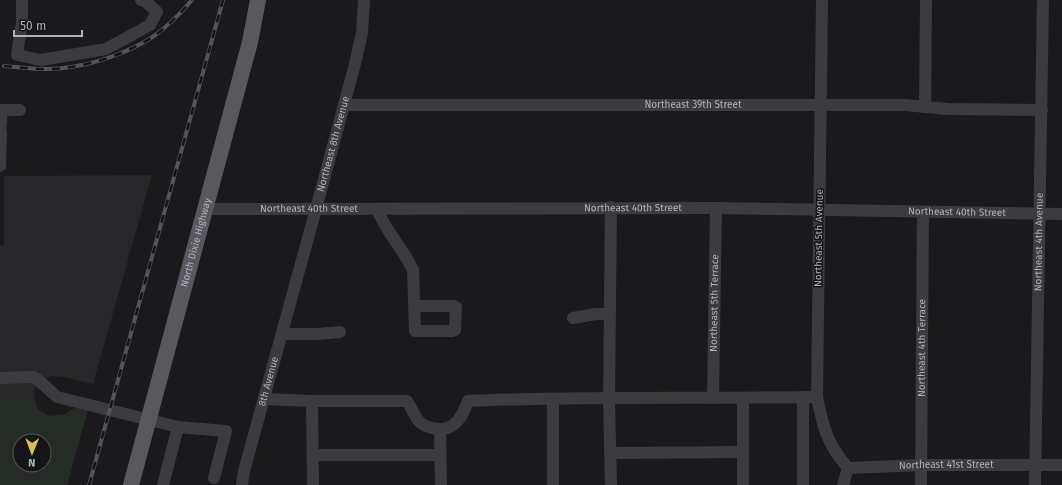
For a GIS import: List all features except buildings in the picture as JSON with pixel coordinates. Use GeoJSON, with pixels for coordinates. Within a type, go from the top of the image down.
{"type":"FeatureCollection","features":[{"type":"Feature","properties":{"kind":"main road","name":"North Dixie Highway"},"geometry":{"type":"LineString","coordinates":[[131,485],[250,42],[258,0]]}},
{"type":"Feature","properties":{"kind":"street"},"geometry":{"type":"LineString","coordinates":[[22,0],[22,22],[17,55],[41,60],[106,49],[150,25],[157,12],[145,1],[141,0]]}},
{"type":"Feature","properties":{"kind":"street","name":"Northeast 8th Avenue"},"geometry":{"type":"LineString","coordinates":[[282,334],[362,33],[364,0]]}},
{"type":"Feature","properties":{"kind":"street","name":"Northeast 5th Avenue"},"geometry":{"type":"LineString","coordinates":[[822,0],[817,397],[822,426],[838,457],[848,468]]}},
{"type":"Feature","properties":{"kind":"street"},"geometry":{"type":"LineString","coordinates":[[925,107],[926,0]]}},
{"type":"Feature","properties":{"kind":"street","name":"Northeast 4th Avenue"},"geometry":{"type":"LineString","coordinates":[[1035,485],[1043,0]]}},
{"type":"Feature","properties":{"kind":"street","name":"Northeast 39th Street"},"geometry":{"type":"LineString","coordinates":[[344,105],[905,105],[948,110],[1042,110]]}},
{"type":"Feature","properties":{"kind":"street"},"geometry":{"type":"LineString","coordinates":[[0,166],[1,110],[20,110]]}},
{"type":"Feature","properties":{"kind":"street"},"geometry":{"type":"LineString","coordinates":[[611,208],[609,399],[611,485]]}},
{"type":"Feature","properties":{"kind":"street","name":"Northeast 40th Street"},"geometry":{"type":"LineString","coordinates":[[204,209],[716,208],[905,210],[923,212],[1062,214]]}},
{"type":"Feature","properties":{"kind":"street","name":"Northeast 5th Terrace"},"geometry":{"type":"LineString","coordinates":[[713,398],[716,208]]}},
{"type":"Feature","properties":{"kind":"street"},"geometry":{"type":"LineString","coordinates":[[377,209],[382,222],[413,270],[414,306]]}},
{"type":"Feature","properties":{"kind":"street","name":"Northeast 4th Terrace"},"geometry":{"type":"LineString","coordinates":[[921,485],[923,212]]}},
{"type":"Feature","properties":{"kind":"street"},"geometry":{"type":"LineString","coordinates":[[573,318],[596,314],[610,314]]}},
{"type":"Feature","properties":{"kind":"street"},"geometry":{"type":"LineString","coordinates":[[282,334],[292,335],[340,332]]}},
{"type":"Feature","properties":{"kind":"street","name":"8th Avenue"},"geometry":{"type":"LineString","coordinates":[[242,485],[244,471],[282,334]]}},
{"type":"Feature","properties":{"kind":"street"},"geometry":{"type":"LineString","coordinates":[[0,378],[34,377],[57,397],[178,427],[226,430],[214,478]]}},
{"type":"Feature","properties":{"kind":"street"},"geometry":{"type":"LineString","coordinates":[[803,397],[804,485]]}},
{"type":"Feature","properties":{"kind":"street"},"geometry":{"type":"LineString","coordinates":[[264,399],[312,401],[407,401],[418,421],[428,427],[440,429],[453,426],[463,413],[468,401],[817,397]]}},
{"type":"Feature","properties":{"kind":"street"},"geometry":{"type":"LineString","coordinates":[[743,398],[743,485]]}},
{"type":"Feature","properties":{"kind":"street"},"geometry":{"type":"LineString","coordinates":[[553,485],[554,399]]}},
{"type":"Feature","properties":{"kind":"street"},"geometry":{"type":"LineString","coordinates":[[312,401],[314,485]]}},
{"type":"Feature","properties":{"kind":"street"},"geometry":{"type":"LineString","coordinates":[[163,485],[178,427]]}},
{"type":"Feature","properties":{"kind":"street"},"geometry":{"type":"LineString","coordinates":[[440,429],[441,485]]}},
{"type":"Feature","properties":{"kind":"street"},"geometry":{"type":"LineString","coordinates":[[610,453],[743,452]]}},
{"type":"Feature","properties":{"kind":"street"},"geometry":{"type":"LineString","coordinates":[[313,455],[440,455]]}},
{"type":"Feature","properties":{"kind":"street","name":"Northeast 41st Street"},"geometry":{"type":"LineString","coordinates":[[848,468],[921,465],[1062,465]]}},
{"type":"Feature","properties":{"kind":"street"},"geometry":{"type":"LineString","coordinates":[[843,485],[848,468]]}},
{"type":"Feature","properties":{"kind":"shaded area"},"geometry":{"type":"Polygon","coordinates":[[[152,175],[93,384],[52,376],[41,381],[35,389],[34,398],[0,398],[0,246],[4,245],[4,176],[152,175]]]}},
{"type":"Feature","properties":{"kind":"shaded area"},"geometry":{"type":"Polygon","coordinates":[[[0,398],[34,398],[38,409],[49,416],[65,414],[75,408],[88,410],[67,485],[0,485],[0,398]]]}},
{"type":"Feature","properties":{"kind":"railway"},"geometry":{"type":"LineString","coordinates":[[4,66],[54,69],[92,63],[114,56],[136,47],[154,36],[174,19],[192,0]]}},
{"type":"Feature","properties":{"kind":"railway"},"geometry":{"type":"LineString","coordinates":[[89,485],[223,0]]}}]}
